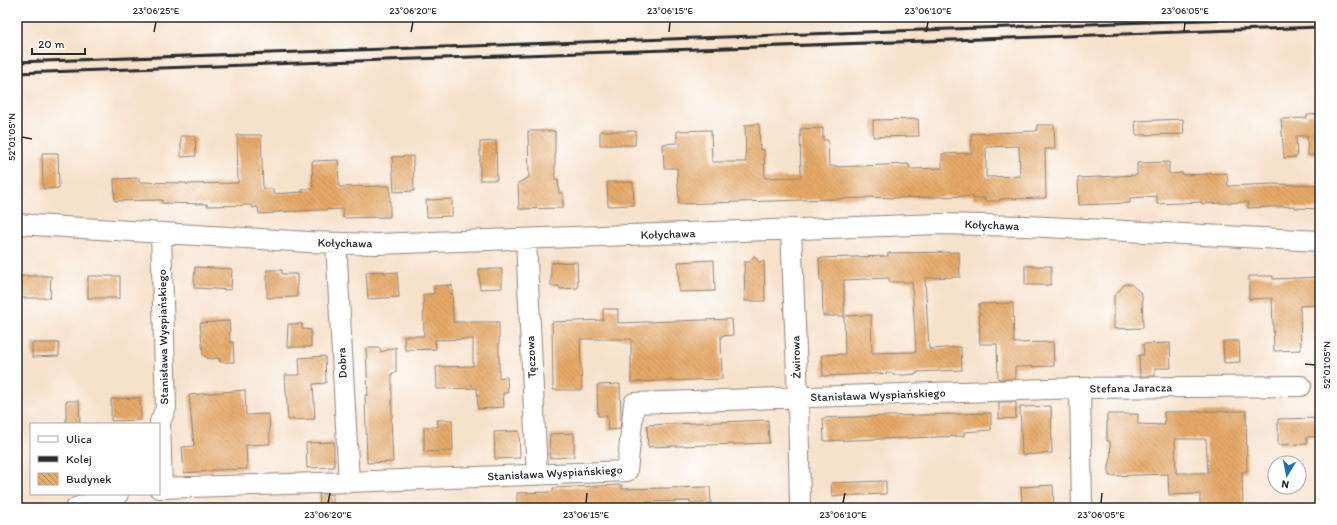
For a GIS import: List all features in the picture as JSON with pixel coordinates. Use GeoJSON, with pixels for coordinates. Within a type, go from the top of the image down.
{"type":"FeatureCollection","features":[{"type":"Feature","properties":{"kind":"street","name":"Kołychawa"},"geometry":{"type":"LineString","coordinates":[[17,224],[336,243],[376,244],[941,224],[1320,241]]}},
{"type":"Feature","properties":{"kind":"street","name":"Żwirowa"},"geometry":{"type":"LineString","coordinates":[[791,230],[798,398],[800,508]]}},
{"type":"Feature","properties":{"kind":"street","name":"Stanisława Wyspiańskiego"},"geometry":{"type":"LineString","coordinates":[[161,233],[166,408],[160,422],[161,488],[627,471],[634,403],[1080,388]]}},
{"type":"Feature","properties":{"kind":"street","name":"Tęczowa"},"geometry":{"type":"LineString","coordinates":[[526,239],[537,474]]}},
{"type":"Feature","properties":{"kind":"street","name":"Dobra"},"geometry":{"type":"LineString","coordinates":[[336,243],[349,482]]}},
{"type":"Feature","properties":{"kind":"street","name":"Stefana Jaracza"},"geometry":{"type":"LineString","coordinates":[[1082,508],[1080,388],[1301,386]]}},
{"type":"Feature","properties":{"kind":"street"},"geometry":{"type":"LineString","coordinates":[[76,508],[115,495]]}},
{"type":"Feature","properties":{"kind":"building"},"geometry":{"type":"Polygon","coordinates":[[[1320,114],[1320,155],[1308,155],[1307,136],[1296,136],[1297,157],[1284,158],[1281,119],[1307,118],[1307,115],[1320,114]]]}},
{"type":"Feature","properties":{"kind":"building"},"geometry":{"type":"Polygon","coordinates":[[[918,119],[919,136],[873,137],[873,120],[918,119]]]}},
{"type":"Feature","properties":{"kind":"building"},"geometry":{"type":"Polygon","coordinates":[[[1183,119],[1184,134],[1136,135],[1135,121],[1183,119]]]}},
{"type":"Feature","properties":{"kind":"building"},"geometry":{"type":"Polygon","coordinates":[[[759,124],[760,150],[764,150],[765,178],[801,177],[800,129],[823,128],[823,140],[828,140],[829,166],[837,167],[909,164],[909,169],[942,168],[942,154],[972,153],[971,134],[1037,131],[1037,125],[1054,125],[1055,149],[1045,149],[1046,198],[1000,199],[1000,201],[985,201],[985,198],[973,199],[973,196],[897,198],[866,197],[679,204],[677,168],[664,168],[663,144],[677,143],[677,131],[711,130],[712,162],[746,162],[745,125],[759,124]],[[1019,146],[986,147],[986,177],[1020,176],[1019,146]]]}},
{"type":"Feature","properties":{"kind":"building"},"geometry":{"type":"Polygon","coordinates":[[[528,131],[555,131],[555,180],[558,179],[559,193],[563,193],[563,208],[519,209],[518,183],[529,177],[528,131]]]}},
{"type":"Feature","properties":{"kind":"building"},"geometry":{"type":"Polygon","coordinates":[[[600,131],[636,131],[635,145],[600,145],[600,131]]]}},
{"type":"Feature","properties":{"kind":"building"},"geometry":{"type":"Polygon","coordinates":[[[237,135],[261,135],[263,189],[273,189],[273,194],[303,192],[303,189],[313,189],[312,161],[338,160],[339,187],[390,186],[390,217],[343,218],[343,209],[259,214],[258,207],[252,208],[252,205],[207,206],[207,204],[162,203],[162,200],[115,201],[114,179],[139,178],[139,182],[186,184],[238,183],[237,135]]]}},
{"type":"Feature","properties":{"kind":"building"},"geometry":{"type":"Polygon","coordinates":[[[181,136],[195,136],[196,156],[181,157],[181,136]]]}},
{"type":"Feature","properties":{"kind":"building"},"geometry":{"type":"Polygon","coordinates":[[[496,141],[497,180],[480,180],[480,142],[496,141]]]}},
{"type":"Feature","properties":{"kind":"building"},"geometry":{"type":"Polygon","coordinates":[[[42,153],[58,153],[59,188],[43,189],[42,153]]]}},
{"type":"Feature","properties":{"kind":"building"},"geometry":{"type":"Polygon","coordinates":[[[413,156],[414,191],[394,192],[392,157],[413,156]]]}},
{"type":"Feature","properties":{"kind":"building"},"geometry":{"type":"Polygon","coordinates":[[[1169,162],[1169,174],[1183,173],[1183,175],[1227,173],[1228,186],[1273,184],[1320,185],[1320,209],[1295,208],[1295,206],[1248,208],[1248,202],[1157,204],[1157,196],[1130,198],[1130,203],[1079,205],[1078,178],[1137,175],[1137,163],[1169,162]]]}},
{"type":"Feature","properties":{"kind":"building"},"geometry":{"type":"Polygon","coordinates":[[[607,182],[633,182],[634,205],[608,206],[607,182]]]}},
{"type":"Feature","properties":{"kind":"building"},"geometry":{"type":"Polygon","coordinates":[[[452,199],[452,216],[427,217],[426,200],[452,199]]]}},
{"type":"Feature","properties":{"kind":"building"},"geometry":{"type":"Polygon","coordinates":[[[959,252],[960,277],[925,278],[929,349],[961,347],[962,370],[917,372],[917,374],[903,375],[893,375],[893,373],[823,376],[822,355],[845,354],[844,316],[823,316],[822,281],[820,281],[819,258],[888,256],[888,253],[959,252]],[[889,278],[844,280],[844,316],[871,315],[872,353],[916,352],[912,282],[889,282],[889,278]]]}},
{"type":"Feature","properties":{"kind":"building"},"geometry":{"type":"Polygon","coordinates":[[[754,256],[759,262],[764,261],[765,301],[745,301],[744,262],[749,262],[754,256]]]}},
{"type":"Feature","properties":{"kind":"building"},"geometry":{"type":"Polygon","coordinates":[[[714,260],[715,291],[679,292],[678,262],[714,260]]]}},
{"type":"Feature","properties":{"kind":"building"},"geometry":{"type":"Polygon","coordinates":[[[577,262],[578,288],[560,289],[559,286],[551,286],[551,263],[577,262]]]}},
{"type":"Feature","properties":{"kind":"building"},"geometry":{"type":"Polygon","coordinates":[[[1025,266],[1051,266],[1051,285],[1025,285],[1025,266]]]}},
{"type":"Feature","properties":{"kind":"building"},"geometry":{"type":"Polygon","coordinates":[[[195,267],[232,269],[231,290],[194,288],[195,267]]]}},
{"type":"Feature","properties":{"kind":"building"},"geometry":{"type":"Polygon","coordinates":[[[479,269],[502,269],[502,288],[480,289],[479,269]]]}},
{"type":"Feature","properties":{"kind":"building"},"geometry":{"type":"Polygon","coordinates":[[[267,270],[282,270],[282,274],[297,274],[297,297],[267,298],[267,270]]]}},
{"type":"Feature","properties":{"kind":"building"},"geometry":{"type":"Polygon","coordinates":[[[384,271],[384,273],[397,272],[399,297],[368,299],[366,272],[384,271]]]}},
{"type":"Feature","properties":{"kind":"building"},"geometry":{"type":"Polygon","coordinates":[[[17,276],[51,276],[50,298],[17,298],[17,276]]]}},
{"type":"Feature","properties":{"kind":"building"},"geometry":{"type":"Polygon","coordinates":[[[88,276],[120,276],[120,298],[88,298],[88,276]]]}},
{"type":"Feature","properties":{"kind":"building"},"geometry":{"type":"Polygon","coordinates":[[[1249,276],[1273,276],[1273,279],[1320,277],[1320,305],[1300,306],[1301,350],[1274,351],[1272,298],[1249,299],[1249,276]]]}},
{"type":"Feature","properties":{"kind":"building"},"geometry":{"type":"Polygon","coordinates":[[[1125,284],[1131,284],[1142,294],[1143,328],[1114,329],[1114,296],[1125,284]]]}},
{"type":"Feature","properties":{"kind":"building"},"geometry":{"type":"Polygon","coordinates":[[[452,285],[453,322],[499,322],[499,378],[507,377],[508,393],[503,393],[504,407],[478,409],[477,388],[437,389],[436,367],[473,366],[473,339],[435,340],[436,349],[405,350],[404,336],[424,336],[423,294],[434,294],[434,286],[452,285]]]}},
{"type":"Feature","properties":{"kind":"building"},"geometry":{"type":"Polygon","coordinates":[[[1013,303],[1014,343],[1053,342],[1054,366],[1015,367],[1015,379],[998,379],[997,344],[980,344],[979,304],[1013,303]]]}},
{"type":"Feature","properties":{"kind":"building"},"geometry":{"type":"Polygon","coordinates":[[[603,309],[618,309],[618,323],[732,319],[733,335],[721,336],[722,379],[631,382],[631,339],[580,339],[582,390],[553,390],[552,322],[603,320],[603,309]]]}},
{"type":"Feature","properties":{"kind":"building"},"geometry":{"type":"Polygon","coordinates":[[[229,321],[230,342],[233,342],[234,362],[220,362],[219,358],[210,359],[203,355],[200,323],[229,321]]]}},
{"type":"Feature","properties":{"kind":"building"},"geometry":{"type":"Polygon","coordinates":[[[288,324],[302,324],[302,329],[311,330],[311,347],[287,347],[288,324]]]}},
{"type":"Feature","properties":{"kind":"building"},"geometry":{"type":"Polygon","coordinates":[[[1223,341],[1239,341],[1240,362],[1224,363],[1223,341]]]}},
{"type":"Feature","properties":{"kind":"building"},"geometry":{"type":"Polygon","coordinates":[[[32,343],[59,343],[59,356],[32,357],[32,343]]]}},
{"type":"Feature","properties":{"kind":"building"},"geometry":{"type":"Polygon","coordinates":[[[1170,343],[1171,368],[1155,368],[1155,376],[1140,376],[1139,355],[1144,355],[1143,344],[1170,343]]]}},
{"type":"Feature","properties":{"kind":"building"},"geometry":{"type":"Polygon","coordinates":[[[396,347],[396,373],[392,373],[391,418],[393,462],[367,463],[365,395],[368,395],[366,348],[380,348],[381,352],[396,347]]]}},
{"type":"Feature","properties":{"kind":"building"},"geometry":{"type":"Polygon","coordinates":[[[325,356],[326,383],[313,384],[315,419],[288,420],[285,375],[300,375],[299,358],[325,356]]]}},
{"type":"Feature","properties":{"kind":"building"},"geometry":{"type":"Polygon","coordinates":[[[620,384],[620,429],[608,430],[607,416],[598,416],[597,385],[620,384]]]}},
{"type":"Feature","properties":{"kind":"building"},"geometry":{"type":"Polygon","coordinates":[[[245,390],[246,415],[269,414],[270,444],[246,445],[247,469],[212,470],[184,473],[182,447],[194,446],[189,395],[245,390]]]}},
{"type":"Feature","properties":{"kind":"building"},"geometry":{"type":"Polygon","coordinates":[[[140,398],[141,420],[111,421],[111,399],[140,398]]]}},
{"type":"Feature","properties":{"kind":"building"},"geometry":{"type":"Polygon","coordinates":[[[66,401],[79,401],[80,423],[66,423],[66,401]]]}},
{"type":"Feature","properties":{"kind":"building"},"geometry":{"type":"Polygon","coordinates":[[[999,402],[1016,402],[1016,418],[999,419],[999,402]]]}},
{"type":"Feature","properties":{"kind":"building"},"geometry":{"type":"Polygon","coordinates":[[[1051,406],[1052,453],[1022,455],[1020,407],[1051,406]]]}},
{"type":"Feature","properties":{"kind":"building"},"geometry":{"type":"Polygon","coordinates":[[[1246,411],[1247,471],[1242,472],[1243,508],[1200,508],[1200,494],[1169,495],[1168,474],[1109,476],[1111,458],[1110,441],[1107,441],[1107,414],[1138,414],[1138,424],[1165,425],[1164,412],[1246,411]],[[1175,439],[1176,473],[1208,473],[1206,439],[1175,439]]]}},
{"type":"Feature","properties":{"kind":"building"},"geometry":{"type":"Polygon","coordinates":[[[991,413],[991,430],[964,432],[964,436],[824,441],[823,418],[991,413]]]}},
{"type":"Feature","properties":{"kind":"building"},"geometry":{"type":"Polygon","coordinates":[[[1320,418],[1320,436],[1307,437],[1307,444],[1278,445],[1278,419],[1320,418]]]}},
{"type":"Feature","properties":{"kind":"building"},"geometry":{"type":"Polygon","coordinates":[[[437,420],[452,420],[453,451],[424,452],[424,427],[438,427],[437,420]]]}},
{"type":"Feature","properties":{"kind":"building"},"geometry":{"type":"Polygon","coordinates":[[[768,420],[769,443],[648,447],[647,425],[768,420]]]}},
{"type":"Feature","properties":{"kind":"building"},"geometry":{"type":"Polygon","coordinates":[[[519,431],[520,458],[495,459],[494,432],[519,431]]]}},
{"type":"Feature","properties":{"kind":"building"},"geometry":{"type":"Polygon","coordinates":[[[574,433],[574,457],[549,458],[550,434],[574,433]]]}},
{"type":"Feature","properties":{"kind":"building"},"geometry":{"type":"Polygon","coordinates":[[[334,442],[334,467],[307,468],[306,443],[334,442]]]}},
{"type":"Feature","properties":{"kind":"building"},"geometry":{"type":"Polygon","coordinates":[[[886,481],[886,494],[832,496],[831,483],[886,481]]]}},
{"type":"Feature","properties":{"kind":"building"},"geometry":{"type":"Polygon","coordinates":[[[622,485],[622,489],[710,487],[711,503],[690,503],[690,501],[645,502],[645,505],[623,506],[623,508],[517,508],[517,493],[553,492],[553,488],[622,485]]]}},
{"type":"Feature","properties":{"kind":"building"},"geometry":{"type":"Polygon","coordinates":[[[1053,485],[1054,508],[1022,508],[1021,487],[1053,485]]]}},
{"type":"Feature","properties":{"kind":"building"},"geometry":{"type":"Polygon","coordinates":[[[319,494],[333,494],[333,508],[320,508],[319,494]]]}},
{"type":"Feature","properties":{"kind":"railway"},"geometry":{"type":"LineString","coordinates":[[17,62],[1290,17]]}},
{"type":"Feature","properties":{"kind":"railway"},"geometry":{"type":"LineString","coordinates":[[17,73],[1320,27]]}}]}
